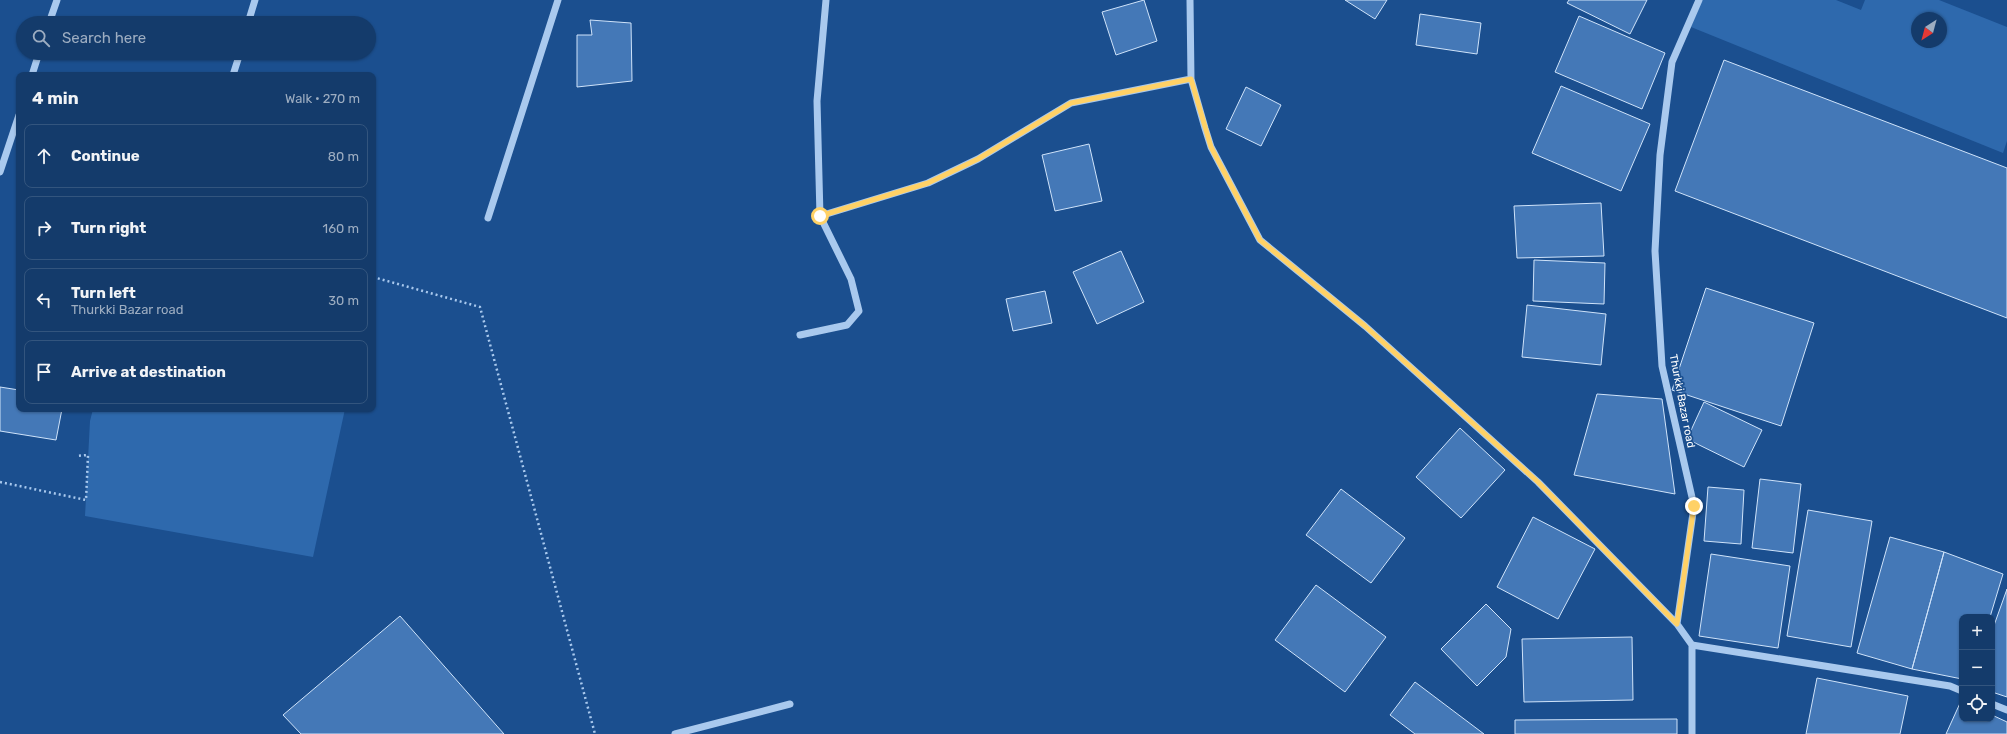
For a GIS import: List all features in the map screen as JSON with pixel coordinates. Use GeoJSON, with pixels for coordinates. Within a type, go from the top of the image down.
{"type":"FeatureCollection","features":[{"type":"Feature","properties":{"kind":"street"},"geometry":{"type":"LineString","coordinates":[[51,16],[57,0]]}},
{"type":"Feature","properties":{"kind":"street"},"geometry":{"type":"LineString","coordinates":[[250,16],[255,0]]}},
{"type":"Feature","properties":{"kind":"street"},"geometry":{"type":"LineString","coordinates":[[488,218],[558,0]]}},
{"type":"Feature","properties":{"kind":"street"},"geometry":{"type":"LineString","coordinates":[[800,335],[847,325],[859,311],[851,280],[820,216],[817,101],[826,0]]}},
{"type":"Feature","properties":{"kind":"street"},"geometry":{"type":"LineString","coordinates":[[1190,0],[1191,79],[1211,147],[1260,240],[1365,326],[1538,482],[1677,624],[1692,645],[1692,734]]}},
{"type":"Feature","properties":{"kind":"street","name":"Thurkki Bazar road"},"geometry":{"type":"LineString","coordinates":[[1677,624],[1694,506],[1662,366],[1655,251],[1660,155],[1672,62],[1698,0]]}},
{"type":"Feature","properties":{"kind":"street"},"geometry":{"type":"LineString","coordinates":[[33,72],[37,60]]}},
{"type":"Feature","properties":{"kind":"street"},"geometry":{"type":"LineString","coordinates":[[235,72],[238,60]]}},
{"type":"Feature","properties":{"kind":"street"},"geometry":{"type":"LineString","coordinates":[[820,216],[928,183],[978,159],[1071,103],[1191,79]]}},
{"type":"Feature","properties":{"kind":"street"},"geometry":{"type":"LineString","coordinates":[[0,172],[16,123]]}},
{"type":"Feature","properties":{"kind":"street"},"geometry":{"type":"LineString","coordinates":[[1692,645],[1950,686],[1959,690]]}},
{"type":"Feature","properties":{"kind":"street"},"geometry":{"type":"LineString","coordinates":[[675,734],[790,704]]}},
{"type":"Feature","properties":{"kind":"street"},"geometry":{"type":"LineString","coordinates":[[1995,705],[2007,710]]}},
{"type":"Feature","properties":{"kind":"path"},"geometry":{"type":"LineString","coordinates":[[376,278],[480,307],[595,734]]}},
{"type":"Feature","properties":{"kind":"path"},"geometry":{"type":"LineString","coordinates":[[0,482],[86,500],[88,455],[76,456]]}},
{"type":"Feature","properties":{"kind":"shaded area"},"geometry":{"type":"Polygon","coordinates":[[[1702,0],[1836,0],[1861,10],[1865,0],[1939,0],[2007,27],[2007,141],[2003,153],[1691,27],[1702,0]]]}},
{"type":"Feature","properties":{"kind":"shaded area"},"geometry":{"type":"Polygon","coordinates":[[[92,412],[344,412],[313,557],[85,516],[90,421],[92,412]]]}},
{"type":"Feature","properties":{"kind":"building"},"geometry":{"type":"Polygon","coordinates":[[[1144,0],[1157,41],[1116,55],[1102,12],[1144,0]]]}},
{"type":"Feature","properties":{"kind":"building"},"geometry":{"type":"Polygon","coordinates":[[[1345,0],[1387,0],[1375,19],[1345,0]]]}},
{"type":"Feature","properties":{"kind":"building"},"geometry":{"type":"Polygon","coordinates":[[[1569,0],[1647,0],[1630,34],[1567,3],[1569,0]]]}},
{"type":"Feature","properties":{"kind":"building"},"geometry":{"type":"Polygon","coordinates":[[[1420,14],[1481,23],[1477,54],[1416,45],[1420,14]]]}},
{"type":"Feature","properties":{"kind":"building"},"geometry":{"type":"Polygon","coordinates":[[[1579,16],[1665,53],[1642,109],[1555,72],[1579,16]]]}},
{"type":"Feature","properties":{"kind":"building"},"geometry":{"type":"Polygon","coordinates":[[[590,20],[631,23],[632,81],[577,87],[577,35],[592,35],[590,20]]]}},
{"type":"Feature","properties":{"kind":"building"},"geometry":{"type":"Polygon","coordinates":[[[1724,60],[2007,168],[2007,318],[1675,191],[1724,60]]]}},
{"type":"Feature","properties":{"kind":"building"},"geometry":{"type":"Polygon","coordinates":[[[1561,86],[1650,124],[1621,191],[1532,153],[1561,86]]]}},
{"type":"Feature","properties":{"kind":"building"},"geometry":{"type":"Polygon","coordinates":[[[1246,87],[1281,105],[1261,146],[1226,129],[1246,87]]]}},
{"type":"Feature","properties":{"kind":"building"},"geometry":{"type":"Polygon","coordinates":[[[1089,144],[1102,201],[1055,211],[1042,155],[1089,144]]]}},
{"type":"Feature","properties":{"kind":"building"},"geometry":{"type":"Polygon","coordinates":[[[1601,203],[1604,256],[1517,258],[1514,206],[1601,203]]]}},
{"type":"Feature","properties":{"kind":"building"},"geometry":{"type":"Polygon","coordinates":[[[1121,251],[1144,302],[1097,324],[1073,272],[1121,251]]]}},
{"type":"Feature","properties":{"kind":"building"},"geometry":{"type":"Polygon","coordinates":[[[1534,260],[1605,263],[1604,304],[1533,301],[1534,260]]]}},
{"type":"Feature","properties":{"kind":"building"},"geometry":{"type":"Polygon","coordinates":[[[1706,288],[1814,323],[1781,426],[1672,390],[1706,288]]]}},
{"type":"Feature","properties":{"kind":"building"},"geometry":{"type":"Polygon","coordinates":[[[1045,291],[1052,323],[1013,331],[1006,299],[1045,291]]]}},
{"type":"Feature","properties":{"kind":"building"},"geometry":{"type":"Polygon","coordinates":[[[1527,305],[1606,314],[1601,365],[1522,357],[1527,305]]]}},
{"type":"Feature","properties":{"kind":"building"},"geometry":{"type":"Polygon","coordinates":[[[0,387],[16,390],[16,412],[61,412],[56,440],[0,431],[0,387]]]}},
{"type":"Feature","properties":{"kind":"building"},"geometry":{"type":"Polygon","coordinates":[[[1597,394],[1662,399],[1675,494],[1574,475],[1597,394]]]}},
{"type":"Feature","properties":{"kind":"building"},"geometry":{"type":"Polygon","coordinates":[[[1704,402],[1762,430],[1744,467],[1687,439],[1704,402]]]}},
{"type":"Feature","properties":{"kind":"building"},"geometry":{"type":"Polygon","coordinates":[[[1460,428],[1505,470],[1461,518],[1416,477],[1460,428]]]}},
{"type":"Feature","properties":{"kind":"building"},"geometry":{"type":"Polygon","coordinates":[[[1760,479],[1801,484],[1793,553],[1752,548],[1760,479]]]}},
{"type":"Feature","properties":{"kind":"building"},"geometry":{"type":"Polygon","coordinates":[[[1708,487],[1744,490],[1741,544],[1704,541],[1708,487]]]}},
{"type":"Feature","properties":{"kind":"building"},"geometry":{"type":"Polygon","coordinates":[[[1341,489],[1405,538],[1371,583],[1306,535],[1341,489]]]}},
{"type":"Feature","properties":{"kind":"building"},"geometry":{"type":"Polygon","coordinates":[[[1808,510],[1872,521],[1851,647],[1787,636],[1808,510]]]}},
{"type":"Feature","properties":{"kind":"building"},"geometry":{"type":"Polygon","coordinates":[[[1533,517],[1595,549],[1558,619],[1497,587],[1533,517]]]}},
{"type":"Feature","properties":{"kind":"building"},"geometry":{"type":"Polygon","coordinates":[[[1890,537],[1944,552],[1912,669],[1857,653],[1890,537]]]}},
{"type":"Feature","properties":{"kind":"building"},"geometry":{"type":"Polygon","coordinates":[[[1944,552],[2003,574],[1991,614],[1959,614],[1959,678],[1912,669],[1944,552]]]}},
{"type":"Feature","properties":{"kind":"building"},"geometry":{"type":"Polygon","coordinates":[[[1711,554],[1790,566],[1778,648],[1699,636],[1711,554]]]}},
{"type":"Feature","properties":{"kind":"building"},"geometry":{"type":"Polygon","coordinates":[[[1316,585],[1386,637],[1345,692],[1275,640],[1316,585]]]}},
{"type":"Feature","properties":{"kind":"building"},"geometry":{"type":"Polygon","coordinates":[[[2007,589],[2007,697],[1995,693],[1995,623],[2007,589]]]}},
{"type":"Feature","properties":{"kind":"building"},"geometry":{"type":"Polygon","coordinates":[[[1486,604],[1511,629],[1506,657],[1477,686],[1441,649],[1486,604]]]}},
{"type":"Feature","properties":{"kind":"building"},"geometry":{"type":"Polygon","coordinates":[[[400,616],[504,734],[301,734],[283,715],[400,616]]]}},
{"type":"Feature","properties":{"kind":"building"},"geometry":{"type":"Polygon","coordinates":[[[1632,637],[1633,700],[1524,702],[1522,639],[1632,637]]]}},
{"type":"Feature","properties":{"kind":"building"},"geometry":{"type":"Polygon","coordinates":[[[1817,678],[1908,696],[1900,734],[1806,734],[1817,678]]]}},
{"type":"Feature","properties":{"kind":"building"},"geometry":{"type":"Polygon","coordinates":[[[1415,682],[1484,734],[1415,734],[1390,715],[1415,682]]]}},
{"type":"Feature","properties":{"kind":"building"},"geometry":{"type":"Polygon","coordinates":[[[1959,705],[1959,722],[1995,722],[1995,716],[2007,722],[2007,734],[1946,734],[1959,705]]]}},
{"type":"Feature","properties":{"kind":"building"},"geometry":{"type":"Polygon","coordinates":[[[1677,719],[1677,734],[1515,734],[1515,720],[1677,719]]]}},
{"type":"Feature","properties":{"kind":"route"},"geometry":{"type":"LineString","coordinates":[[820,216],[928,183],[978,159],[1071,103],[1191,79],[1211,147],[1260,240],[1365,326],[1538,482],[1677,624],[1694,506]]}}]}
